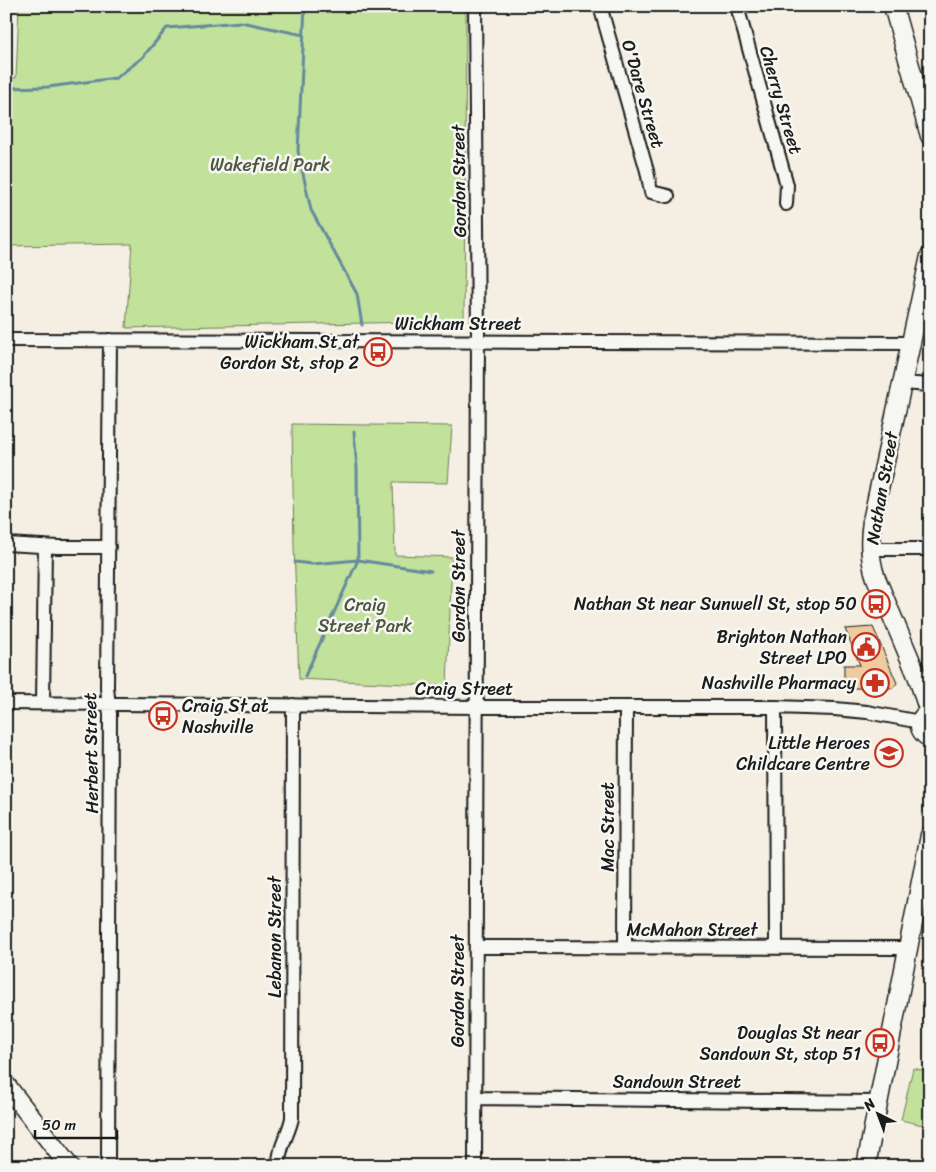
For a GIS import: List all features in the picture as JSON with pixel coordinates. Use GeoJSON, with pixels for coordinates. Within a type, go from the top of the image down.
{"type":"FeatureCollection","features":[{"type":"Feature","properties":{"kind":"street","name":"Gordon Street"},"geometry":{"type":"LineString","coordinates":[[475,6],[478,341],[475,1166]]}},
{"type":"Feature","properties":{"kind":"street","name":"O'Dare Street"},"geometry":{"type":"LineString","coordinates":[[600,6],[647,171],[651,192],[668,196]]}},
{"type":"Feature","properties":{"kind":"street","name":"Cherry Street"},"geometry":{"type":"LineString","coordinates":[[737,6],[787,185],[786,204]]}},
{"type":"Feature","properties":{"kind":"street"},"geometry":{"type":"LineString","coordinates":[[893,6],[930,136]]}},
{"type":"Feature","properties":{"kind":"street","name":"Nathan Street"},"geometry":{"type":"LineString","coordinates":[[930,256],[872,521],[869,549],[876,578],[918,678],[926,715],[921,731],[930,738]]}},
{"type":"Feature","properties":{"kind":"street","name":"Wickham Street"},"geometry":{"type":"LineString","coordinates":[[6,340],[910,343]]}},
{"type":"Feature","properties":{"kind":"street","name":"Herbert Street"},"geometry":{"type":"LineString","coordinates":[[107,1166],[110,714],[107,688],[110,340]]}},
{"type":"Feature","properties":{"kind":"street"},"geometry":{"type":"LineString","coordinates":[[902,383],[930,385]]}},
{"type":"Feature","properties":{"kind":"street"},"geometry":{"type":"LineString","coordinates":[[6,544],[108,547]]}},
{"type":"Feature","properties":{"kind":"street"},"geometry":{"type":"LineString","coordinates":[[43,702],[45,546]]}},
{"type":"Feature","properties":{"kind":"street"},"geometry":{"type":"LineString","coordinates":[[869,549],[930,549]]}},
{"type":"Feature","properties":{"kind":"street","name":"Craig Street"},"geometry":{"type":"LineString","coordinates":[[6,703],[476,707],[775,707],[926,715]]}},
{"type":"Feature","properties":{"kind":"street","name":"Lebanon Street"},"geometry":{"type":"LineString","coordinates":[[279,1166],[280,1150],[292,1118],[293,705]]}},
{"type":"Feature","properties":{"kind":"street","name":"Mac Street"},"geometry":{"type":"LineString","coordinates":[[625,947],[626,707]]}},
{"type":"Feature","properties":{"kind":"street"},"geometry":{"type":"LineString","coordinates":[[775,707],[776,948]]}},
{"type":"Feature","properties":{"kind":"street"},"geometry":{"type":"LineString","coordinates":[[866,1166],[930,835]]}},
{"type":"Feature","properties":{"kind":"street","name":"McMahon Street"},"geometry":{"type":"LineString","coordinates":[[476,947],[908,948]]}},
{"type":"Feature","properties":{"kind":"street"},"geometry":{"type":"LineString","coordinates":[[6,1085],[69,1166]]}},
{"type":"Feature","properties":{"kind":"street","name":"Sandown Street"},"geometry":{"type":"LineString","coordinates":[[476,1098],[878,1102]]}},
{"type":"Feature","properties":{"kind":"green space","name":"Wakefield Park"},"geometry":{"type":"Polygon","coordinates":[[[19,6],[466,6],[464,321],[126,328],[132,244],[6,246],[6,78],[16,78],[19,6]]]}},
{"type":"Feature","properties":{"kind":"green space","name":"Craig Street Park"},"geometry":{"type":"Polygon","coordinates":[[[292,424],[452,426],[448,483],[393,482],[395,555],[452,557],[447,686],[299,679],[292,424]]]}},
{"type":"Feature","properties":{"kind":"green space"},"geometry":{"type":"Polygon","coordinates":[[[913,1068],[930,1072],[930,1115],[927,1126],[901,1120],[913,1068]]]}},
{"type":"Feature","properties":{"kind":"building"},"geometry":{"type":"Polygon","coordinates":[[[873,627],[897,683],[893,688],[844,688],[844,665],[860,665],[845,629],[873,627]]]}},
{"type":"Feature","properties":{"kind":"waterway"},"geometry":{"type":"LineString","coordinates":[[305,6],[298,151],[311,210],[357,294],[362,325]]}},
{"type":"Feature","properties":{"kind":"waterway"},"geometry":{"type":"LineString","coordinates":[[6,88],[48,87],[116,78],[142,58],[167,28],[241,22],[304,35]]}},
{"type":"Feature","properties":{"kind":"waterway"},"geometry":{"type":"LineString","coordinates":[[305,676],[358,560],[357,468],[354,432]]}},
{"type":"Feature","properties":{"kind":"waterway"},"geometry":{"type":"LineString","coordinates":[[295,562],[312,564],[358,560],[431,571]]}},
{"type":"Feature","properties":{"kind":"place","name":"Wickham St at Gordon St, stop 2"},"geometry":{"type":"Point","coordinates":[378,352]}},
{"type":"Feature","properties":{"kind":"place","name":"Nathan St near Sunwell St, stop 50"},"geometry":{"type":"Point","coordinates":[876,604]}},
{"type":"Feature","properties":{"kind":"place","name":"Brighton Nathan Street LPO"},"geometry":{"type":"Point","coordinates":[866,647]}},
{"type":"Feature","properties":{"kind":"place","name":"Nashville Pharmacy"},"geometry":{"type":"Point","coordinates":[875,683]}},
{"type":"Feature","properties":{"kind":"place","name":"Craig St at Nashville"},"geometry":{"type":"Point","coordinates":[163,716]}},
{"type":"Feature","properties":{"kind":"place","name":"Little Heroes Childcare Centre"},"geometry":{"type":"Point","coordinates":[889,753]}},
{"type":"Feature","properties":{"kind":"place","name":"Douglas St near Sandown St, stop 51"},"geometry":{"type":"Point","coordinates":[880,1043]}}]}
